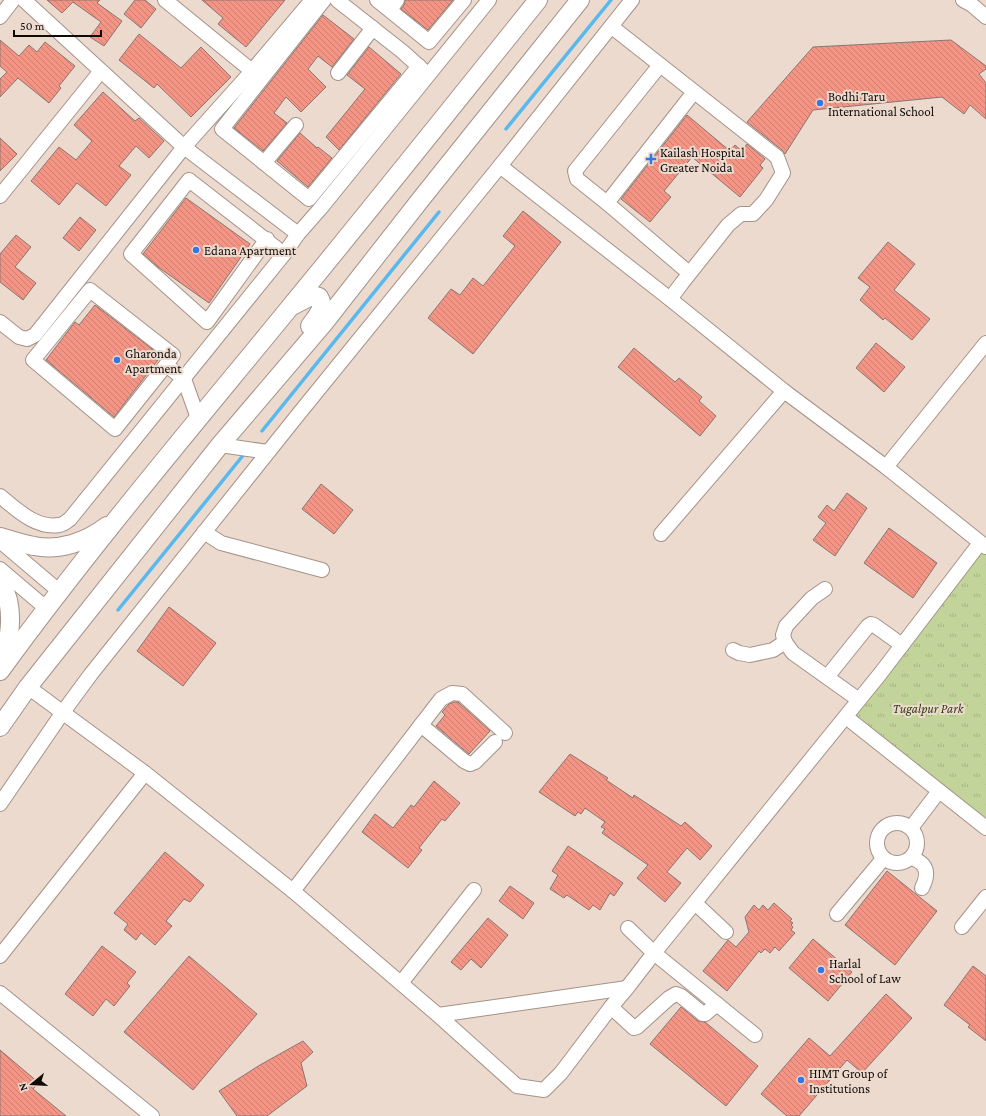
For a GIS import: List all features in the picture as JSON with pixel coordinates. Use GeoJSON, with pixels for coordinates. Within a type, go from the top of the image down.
{"type":"FeatureCollection","features":[{"type":"Feature","properties":{"kind":"main road"},"geometry":{"type":"LineString","coordinates":[[1,670],[46,608],[198,418],[290,307],[538,0]]}},
{"type":"Feature","properties":{"kind":"main road"},"geometry":{"type":"LineString","coordinates":[[0,727],[28,687],[220,445],[324,323],[420,199],[580,0]]}},
{"type":"Feature","properties":{"kind":"main road"},"geometry":{"type":"LineString","coordinates":[[290,307],[313,295],[319,297],[321,300],[322,308],[304,336],[302,349]]}},
{"type":"Feature","properties":{"kind":"main road"},"geometry":{"type":"LineString","coordinates":[[0,538],[34,546],[54,548],[74,544],[95,535],[118,518]]}},
{"type":"Feature","properties":{"kind":"main road"},"geometry":{"type":"LineString","coordinates":[[0,580],[8,600],[10,616],[10,630],[1,670]]}},
{"type":"Feature","properties":{"kind":"street"},"geometry":{"type":"LineString","coordinates":[[0,17],[13,0]]}},
{"type":"Feature","properties":{"kind":"street"},"geometry":{"type":"LineString","coordinates":[[24,0],[184,147],[298,234]]}},
{"type":"Feature","properties":{"kind":"street"},"geometry":{"type":"LineString","coordinates":[[165,0],[252,71]]}},
{"type":"Feature","properties":{"kind":"street"},"geometry":{"type":"LineString","coordinates":[[0,322],[19,337],[27,339],[35,336],[184,147],[252,71],[312,0]]}},
{"type":"Feature","properties":{"kind":"street"},"geometry":{"type":"LineString","coordinates":[[315,204],[222,129],[324,0]]}},
{"type":"Feature","properties":{"kind":"street"},"geometry":{"type":"LineString","coordinates":[[337,0],[374,28],[424,70]]}},
{"type":"Feature","properties":{"kind":"street"},"geometry":{"type":"LineString","coordinates":[[377,0],[393,5],[429,42],[464,0]]}},
{"type":"Feature","properties":{"kind":"street"},"geometry":{"type":"LineString","coordinates":[[0,496],[32,520],[45,525],[60,525],[70,519],[284,254],[298,234],[315,204],[424,70],[489,0]]}},
{"type":"Feature","properties":{"kind":"street"},"geometry":{"type":"LineString","coordinates":[[0,804],[91,674],[268,452],[612,27],[632,0]]}},
{"type":"Feature","properties":{"kind":"street"},"geometry":{"type":"LineString","coordinates":[[963,0],[972,5],[986,17]]}},
{"type":"Feature","properties":{"kind":"street"},"geometry":{"type":"LineString","coordinates":[[612,27],[776,157],[783,173],[766,200],[753,214],[741,214],[728,225],[670,299]]}},
{"type":"Feature","properties":{"kind":"street"},"geometry":{"type":"LineString","coordinates":[[338,73],[374,28]]}},
{"type":"Feature","properties":{"kind":"street"},"geometry":{"type":"LineString","coordinates":[[660,65],[575,171],[578,179],[689,273]]}},
{"type":"Feature","properties":{"kind":"street"},"geometry":{"type":"LineString","coordinates":[[0,196],[100,71]]}},
{"type":"Feature","properties":{"kind":"street"},"geometry":{"type":"LineString","coordinates":[[607,203],[694,92]]}},
{"type":"Feature","properties":{"kind":"street"},"geometry":{"type":"LineString","coordinates":[[264,163],[296,125]]}},
{"type":"Feature","properties":{"kind":"street"},"geometry":{"type":"LineString","coordinates":[[28,687],[145,773],[293,891],[438,1015],[516,1086],[544,1090],[561,1073],[610,1007],[628,988],[654,953],[846,717],[983,545],[886,467],[784,391],[670,299],[500,166]]}},
{"type":"Feature","properties":{"kind":"street"},"geometry":{"type":"LineString","coordinates":[[267,239],[207,322],[131,254],[189,180],[267,239],[284,254]]}},
{"type":"Feature","properties":{"kind":"street"},"geometry":{"type":"LineString","coordinates":[[90,290],[173,355],[166,364],[115,429],[33,360],[90,290]]}},
{"type":"Feature","properties":{"kind":"street"},"geometry":{"type":"LineString","coordinates":[[886,467],[986,343]]}},
{"type":"Feature","properties":{"kind":"street"},"geometry":{"type":"LineString","coordinates":[[166,364],[184,379],[198,418]]}},
{"type":"Feature","properties":{"kind":"street"},"geometry":{"type":"LineString","coordinates":[[662,534],[784,391]]}},
{"type":"Feature","properties":{"kind":"street"},"geometry":{"type":"LineString","coordinates":[[220,445],[268,452]]}},
{"type":"Feature","properties":{"kind":"street"},"geometry":{"type":"LineString","coordinates":[[204,532],[220,543],[322,570]]}},
{"type":"Feature","properties":{"kind":"street"},"geometry":{"type":"LineString","coordinates":[[0,541],[60,592]]}},
{"type":"Feature","properties":{"kind":"street"},"geometry":{"type":"LineString","coordinates":[[0,569],[46,608]]}},
{"type":"Feature","properties":{"kind":"street"},"geometry":{"type":"LineString","coordinates":[[825,589],[812,598],[786,626],[783,635],[785,642],[793,654],[859,700]]}},
{"type":"Feature","properties":{"kind":"street"},"geometry":{"type":"LineString","coordinates":[[827,677],[871,624],[902,645]]}},
{"type":"Feature","properties":{"kind":"street"},"geometry":{"type":"LineString","coordinates":[[733,650],[750,655],[773,650],[785,642]]}},
{"type":"Feature","properties":{"kind":"street"},"geometry":{"type":"LineString","coordinates":[[293,891],[442,699],[452,693],[462,694],[505,733]]}},
{"type":"Feature","properties":{"kind":"street"},"geometry":{"type":"LineString","coordinates":[[846,717],[986,828]]}},
{"type":"Feature","properties":{"kind":"street"},"geometry":{"type":"LineString","coordinates":[[421,725],[464,761],[470,764],[475,762],[494,742]]}},
{"type":"Feature","properties":{"kind":"street"},"geometry":{"type":"LineString","coordinates":[[0,956],[145,773]]}},
{"type":"Feature","properties":{"kind":"street"},"geometry":{"type":"LineString","coordinates":[[911,828],[939,791]]}},
{"type":"Feature","properties":{"kind":"street"},"geometry":{"type":"LineString","coordinates":[[896,823],[904,824],[911,828],[916,835],[918,842],[916,851],[912,857],[906,862],[898,864],[890,863],[883,859],[878,852],[877,844],[878,836],[882,829],[888,824],[896,823]]}},
{"type":"Feature","properties":{"kind":"street"},"geometry":{"type":"LineString","coordinates":[[912,857],[924,865],[926,881],[922,888]]}},
{"type":"Feature","properties":{"kind":"street"},"geometry":{"type":"LineString","coordinates":[[837,914],[883,859]]}},
{"type":"Feature","properties":{"kind":"street"},"geometry":{"type":"LineString","coordinates":[[401,983],[474,890]]}},
{"type":"Feature","properties":{"kind":"street"},"geometry":{"type":"LineString","coordinates":[[962,927],[986,897]]}},
{"type":"Feature","properties":{"kind":"street"},"geometry":{"type":"LineString","coordinates":[[695,903],[726,932]]}},
{"type":"Feature","properties":{"kind":"street"},"geometry":{"type":"LineString","coordinates":[[628,928],[654,953],[755,1035]]}},
{"type":"Feature","properties":{"kind":"street"},"geometry":{"type":"LineString","coordinates":[[438,1015],[628,988]]}},
{"type":"Feature","properties":{"kind":"street"},"geometry":{"type":"LineString","coordinates":[[610,1007],[634,1028],[669,998],[676,994],[681,996],[702,1014],[705,1014],[717,1004]]}},
{"type":"Feature","properties":{"kind":"street"},"geometry":{"type":"LineString","coordinates":[[2,997],[152,1116]]}},
{"type":"Feature","properties":{"kind":"green space","name":"Tugalpur Park"},"geometry":{"type":"Polygon","coordinates":[[[980,543],[986,547],[986,828],[846,717],[980,543]]]}},
{"type":"Feature","properties":{"kind":"building"},"geometry":{"type":"Polygon","coordinates":[[[47,0],[100,0],[97,3],[122,21],[104,46],[90,37],[101,22],[73,2],[62,13],[47,0]]]}},
{"type":"Feature","properties":{"kind":"building"},"geometry":{"type":"Polygon","coordinates":[[[135,0],[145,0],[156,9],[141,28],[124,14],[135,0]]]}},
{"type":"Feature","properties":{"kind":"building"},"geometry":{"type":"Polygon","coordinates":[[[202,0],[285,0],[246,47],[218,24],[223,18],[202,0]]]}},
{"type":"Feature","properties":{"kind":"building"},"geometry":{"type":"Polygon","coordinates":[[[405,0],[453,0],[428,30],[401,9],[405,0]]]}},
{"type":"Feature","properties":{"kind":"building"},"geometry":{"type":"Polygon","coordinates":[[[323,15],[354,39],[332,67],[318,56],[308,69],[326,87],[301,112],[286,97],[274,113],[287,123],[263,151],[234,128],[323,15]]]}},
{"type":"Feature","properties":{"kind":"building"},"geometry":{"type":"Polygon","coordinates":[[[139,34],[181,68],[201,47],[231,77],[191,117],[157,84],[154,88],[119,60],[139,34]]]}},
{"type":"Feature","properties":{"kind":"building"},"geometry":{"type":"Polygon","coordinates":[[[0,40],[19,56],[29,45],[37,52],[45,42],[75,66],[59,86],[61,88],[49,103],[18,78],[0,97],[0,79],[7,72],[0,66],[0,40]]]}},
{"type":"Feature","properties":{"kind":"building","name":"Bodhi Taru International School"},"geometry":{"type":"Polygon","coordinates":[[[951,40],[986,66],[986,69],[979,74],[986,83],[986,119],[970,105],[964,114],[942,97],[813,110],[785,154],[747,122],[813,47],[951,40]]]}},
{"type":"Feature","properties":{"kind":"building"},"geometry":{"type":"Polygon","coordinates":[[[369,47],[401,74],[339,150],[326,137],[365,89],[347,75],[369,47]]]}},
{"type":"Feature","properties":{"kind":"building"},"geometry":{"type":"Polygon","coordinates":[[[103,92],[135,121],[139,118],[164,141],[149,158],[136,146],[119,166],[131,175],[106,206],[77,183],[59,205],[31,181],[59,147],[76,160],[92,141],[74,125],[103,92]]]}},
{"type":"Feature","properties":{"kind":"building"},"geometry":{"type":"Polygon","coordinates":[[[687,115],[730,151],[735,145],[742,151],[747,144],[765,159],[760,165],[763,168],[740,197],[692,157],[664,191],[671,197],[650,222],[621,199],[687,115]]]}},
{"type":"Feature","properties":{"kind":"building"},"geometry":{"type":"Polygon","coordinates":[[[300,133],[317,148],[318,147],[332,158],[308,187],[277,161],[300,133]]]}},
{"type":"Feature","properties":{"kind":"building"},"geometry":{"type":"Polygon","coordinates":[[[0,138],[17,154],[0,171],[0,138]]]}},
{"type":"Feature","properties":{"kind":"building","name":"Edana Apartment"},"geometry":{"type":"Polygon","coordinates":[[[186,198],[250,244],[209,303],[158,267],[143,254],[186,198]]]}},
{"type":"Feature","properties":{"kind":"building"},"geometry":{"type":"Polygon","coordinates":[[[523,211],[561,242],[473,354],[428,318],[451,289],[460,295],[473,278],[483,286],[515,246],[503,236],[523,211]]]}},
{"type":"Feature","properties":{"kind":"building"},"geometry":{"type":"Polygon","coordinates":[[[80,217],[96,230],[79,251],[63,238],[80,217]]]}},
{"type":"Feature","properties":{"kind":"building"},"geometry":{"type":"Polygon","coordinates":[[[16,235],[31,247],[15,267],[36,283],[23,300],[0,282],[0,254],[16,235]]]}},
{"type":"Feature","properties":{"kind":"building"},"geometry":{"type":"Polygon","coordinates":[[[888,242],[915,264],[894,290],[930,319],[912,340],[885,318],[883,320],[860,300],[870,287],[858,278],[888,242]]]}},
{"type":"Feature","properties":{"kind":"building","name":"Gharonda Apartment"},"geometry":{"type":"Polygon","coordinates":[[[95,305],[161,356],[114,417],[46,360],[75,322],[79,325],[95,305]]]}},
{"type":"Feature","properties":{"kind":"building"},"geometry":{"type":"Polygon","coordinates":[[[876,343],[905,367],[884,392],[856,368],[876,343]]]}},
{"type":"Feature","properties":{"kind":"building"},"geometry":{"type":"Polygon","coordinates":[[[634,348],[675,382],[679,378],[702,397],[699,401],[716,416],[700,436],[618,367],[634,348]]]}},
{"type":"Feature","properties":{"kind":"building"},"geometry":{"type":"Polygon","coordinates":[[[321,484],[353,510],[334,534],[302,509],[321,484]]]}},
{"type":"Feature","properties":{"kind":"building"},"geometry":{"type":"Polygon","coordinates":[[[847,493],[867,508],[835,556],[813,540],[826,523],[818,517],[827,505],[834,511],[847,493]]]}},
{"type":"Feature","properties":{"kind":"building"},"geometry":{"type":"Polygon","coordinates":[[[889,528],[937,563],[913,598],[864,563],[889,528]]]}},
{"type":"Feature","properties":{"kind":"building"},"geometry":{"type":"Polygon","coordinates":[[[169,607],[216,643],[183,686],[137,651],[169,607]]]}},
{"type":"Feature","properties":{"kind":"building"},"geometry":{"type":"Polygon","coordinates":[[[458,702],[490,731],[469,754],[436,726],[445,715],[442,712],[449,704],[458,702]]]}},
{"type":"Feature","properties":{"kind":"building"},"geometry":{"type":"Polygon","coordinates":[[[570,754],[608,778],[606,780],[633,798],[634,795],[681,826],[685,822],[712,846],[700,860],[687,848],[667,872],[681,883],[665,902],[637,878],[648,865],[602,833],[605,829],[601,827],[605,822],[585,808],[581,814],[578,812],[575,816],[539,792],[570,754]]]}},
{"type":"Feature","properties":{"kind":"building"},"geometry":{"type":"Polygon","coordinates":[[[434,781],[460,803],[445,821],[442,819],[419,848],[422,850],[408,868],[362,832],[375,814],[393,828],[411,805],[414,807],[434,781]]]}},
{"type":"Feature","properties":{"kind":"building"},"geometry":{"type":"Polygon","coordinates":[[[568,846],[623,883],[614,896],[610,893],[600,910],[593,905],[589,910],[567,895],[564,898],[550,889],[558,875],[552,871],[568,846]]]}},
{"type":"Feature","properties":{"kind":"building"},"geometry":{"type":"Polygon","coordinates":[[[165,852],[204,885],[190,902],[184,899],[166,921],[172,926],[155,945],[141,933],[136,940],[124,930],[128,924],[114,913],[165,852]]]}},
{"type":"Feature","properties":{"kind":"building"},"geometry":{"type":"Polygon","coordinates":[[[887,871],[937,911],[895,965],[845,925],[887,871]]]}},
{"type":"Feature","properties":{"kind":"building"},"geometry":{"type":"Polygon","coordinates":[[[510,886],[534,903],[523,919],[499,901],[510,886]]]}},
{"type":"Feature","properties":{"kind":"building"},"geometry":{"type":"Polygon","coordinates":[[[774,903],[792,919],[790,921],[793,923],[791,925],[793,927],[791,930],[795,933],[779,951],[775,947],[770,953],[765,949],[761,953],[759,951],[727,991],[703,971],[728,940],[736,947],[749,932],[745,917],[754,905],[759,910],[763,905],[768,910],[774,903]]]}},
{"type":"Feature","properties":{"kind":"building"},"geometry":{"type":"Polygon","coordinates":[[[488,918],[508,935],[481,968],[471,959],[461,970],[451,962],[488,918]]]}},
{"type":"Feature","properties":{"kind":"building","name":"Harlal School of Law"},"geometry":{"type":"Polygon","coordinates":[[[813,939],[852,972],[828,1001],[789,968],[813,939]]]}},
{"type":"Feature","properties":{"kind":"building"},"geometry":{"type":"Polygon","coordinates":[[[102,946],[136,972],[127,983],[130,986],[114,1006],[106,999],[93,1016],[65,994],[102,946]]]}},
{"type":"Feature","properties":{"kind":"building"},"geometry":{"type":"Polygon","coordinates":[[[189,956],[257,1014],[193,1090],[124,1032],[189,956]]]}},
{"type":"Feature","properties":{"kind":"building"},"geometry":{"type":"Polygon","coordinates":[[[973,966],[986,976],[986,1041],[968,1027],[970,1025],[944,1005],[973,966]]]}},
{"type":"Feature","properties":{"kind":"building"},"geometry":{"type":"Polygon","coordinates":[[[886,994],[912,1018],[862,1073],[847,1060],[799,1116],[787,1116],[761,1094],[809,1038],[830,1056],[886,994]]]}},
{"type":"Feature","properties":{"kind":"building"},"geometry":{"type":"Polygon","coordinates":[[[681,1007],[698,1021],[705,1022],[758,1066],[726,1106],[650,1044],[681,1007]]]}},
{"type":"Feature","properties":{"kind":"building"},"geometry":{"type":"Polygon","coordinates":[[[303,1041],[313,1052],[301,1063],[307,1086],[267,1116],[237,1116],[219,1091],[260,1065],[303,1041]]]}},
{"type":"Feature","properties":{"kind":"building"},"geometry":{"type":"Polygon","coordinates":[[[0,1050],[39,1083],[33,1089],[66,1116],[0,1116],[0,1050]]]}},
{"type":"Feature","properties":{"kind":"waterway"},"geometry":{"type":"LineString","coordinates":[[506,129],[611,0]]}},
{"type":"Feature","properties":{"kind":"waterway"},"geometry":{"type":"LineString","coordinates":[[262,431],[439,212]]}},
{"type":"Feature","properties":{"kind":"waterway"},"geometry":{"type":"LineString","coordinates":[[118,610],[245,453]]}},
{"type":"Feature","properties":{"kind":"place","name":"Bodhi Taru International School"},"geometry":{"type":"Point","coordinates":[820,103]}},
{"type":"Feature","properties":{"kind":"place","name":"Kailash Hospital Greater Noida"},"geometry":{"type":"Point","coordinates":[651,159]}},
{"type":"Feature","properties":{"kind":"place","name":"Edana Apartment"},"geometry":{"type":"Point","coordinates":[196,250]}},
{"type":"Feature","properties":{"kind":"place","name":"Gharonda Apartment"},"geometry":{"type":"Point","coordinates":[117,360]}},
{"type":"Feature","properties":{"kind":"place","name":"Harlal School of Law"},"geometry":{"type":"Point","coordinates":[821,970]}},
{"type":"Feature","properties":{"kind":"place","name":"HIMT Group of Institutions"},"geometry":{"type":"Point","coordinates":[801,1080]}}]}
